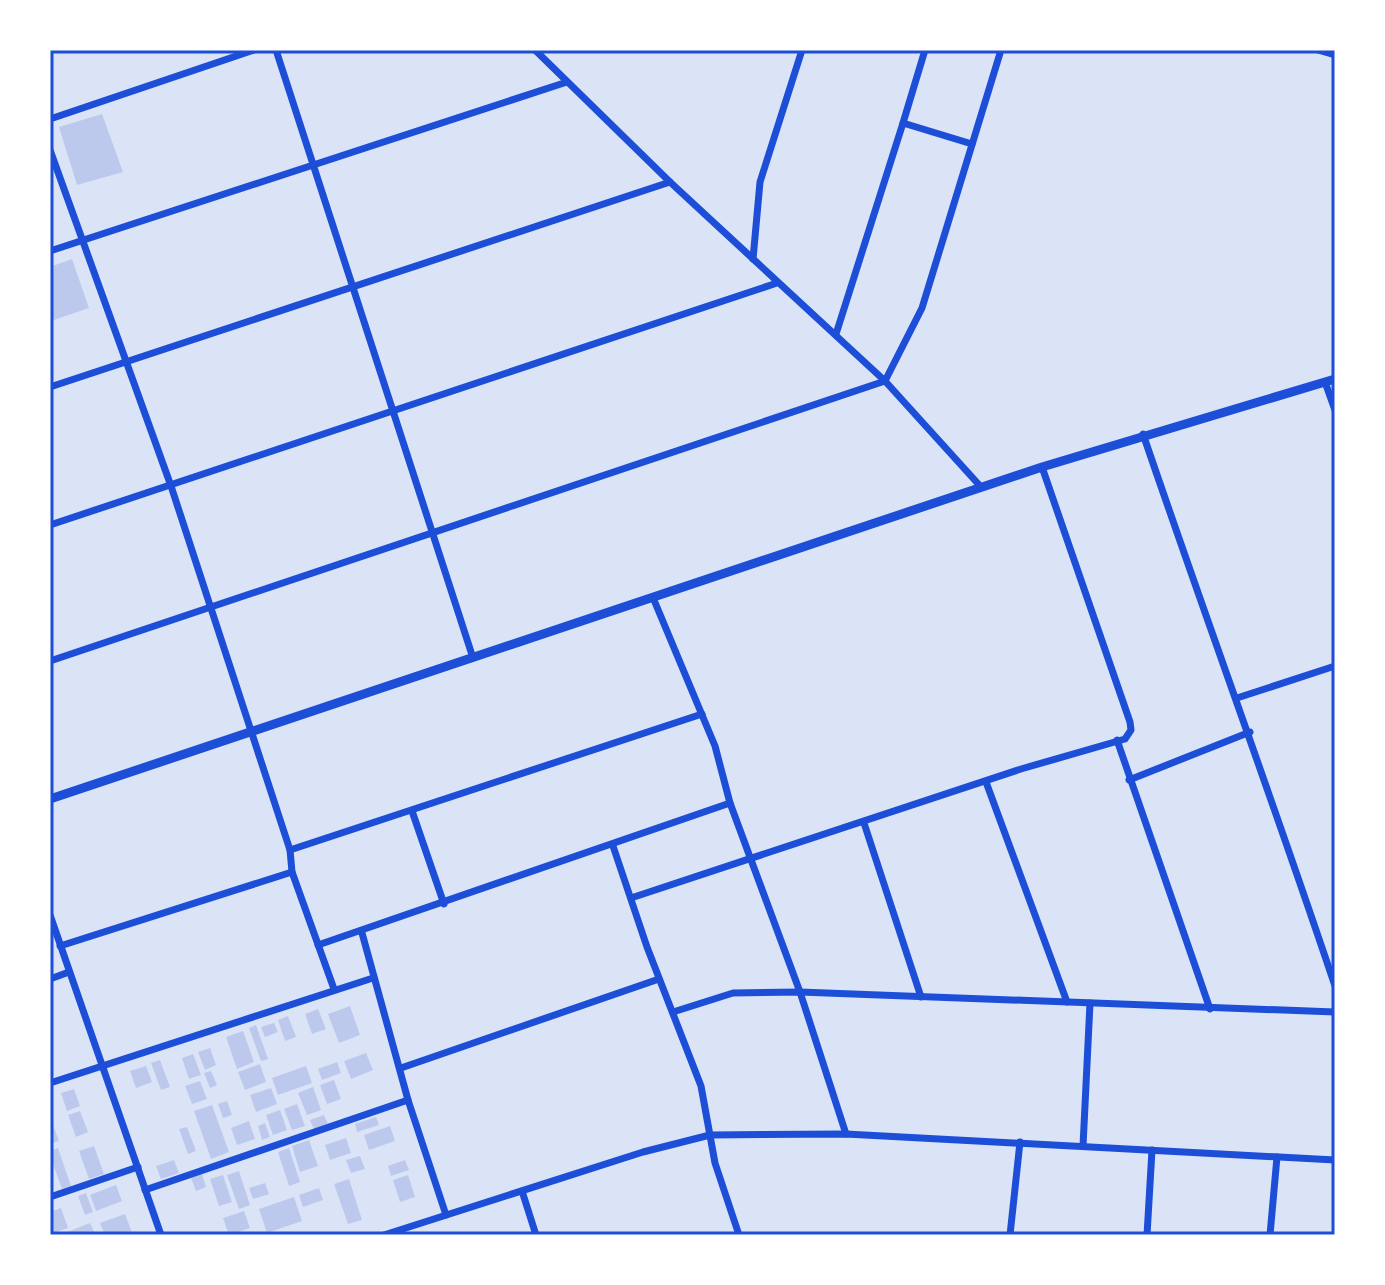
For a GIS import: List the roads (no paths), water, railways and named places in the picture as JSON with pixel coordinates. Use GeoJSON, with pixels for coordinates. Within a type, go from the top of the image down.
{"type":"FeatureCollection","features":[{"type":"Feature","properties":{"kind":"street"},"geometry":{"type":"LineString","coordinates":[[50,119],[254,50]]}},
{"type":"Feature","properties":{"kind":"street"},"geometry":{"type":"LineString","coordinates":[[276,50],[473,658]]}},
{"type":"Feature","properties":{"kind":"street"},"geometry":{"type":"LineString","coordinates":[[535,50],[670,182],[885,381],[981,487]]}},
{"type":"Feature","properties":{"kind":"street"},"geometry":{"type":"LineString","coordinates":[[753,259],[760,182],[802,50]]}},
{"type":"Feature","properties":{"kind":"street"},"geometry":{"type":"LineString","coordinates":[[836,334],[925,50]]}},
{"type":"Feature","properties":{"kind":"street"},"geometry":{"type":"LineString","coordinates":[[50,661],[213,609],[885,381],[922,308],[1001,50]]}},
{"type":"Feature","properties":{"kind":"street"},"geometry":{"type":"LineString","coordinates":[[1318,50],[1335,55]]}},
{"type":"Feature","properties":{"kind":"street"},"geometry":{"type":"LineString","coordinates":[[50,251],[567,82]]}},
{"type":"Feature","properties":{"kind":"street"},"geometry":{"type":"LineString","coordinates":[[903,123],[972,144]]}},
{"type":"Feature","properties":{"kind":"street"},"geometry":{"type":"LineString","coordinates":[[50,150],[213,609],[249,731],[290,850],[292,872],[334,989]]}},
{"type":"Feature","properties":{"kind":"street"},"geometry":{"type":"LineString","coordinates":[[50,387],[670,182]]}},
{"type":"Feature","properties":{"kind":"street"},"geometry":{"type":"LineString","coordinates":[[50,525],[395,413],[777,283]]}},
{"type":"Feature","properties":{"kind":"street"},"geometry":{"type":"LineString","coordinates":[[50,799],[654,600],[1143,434],[1330,380],[1335,410]]}},
{"type":"Feature","properties":{"kind":"street"},"geometry":{"type":"LineString","coordinates":[[1143,434],[1250,732],[1335,986]]}},
{"type":"Feature","properties":{"kind":"street"},"geometry":{"type":"LineString","coordinates":[[631,898],[1125,739],[1131,730],[1130,722],[1042,467]]}},
{"type":"Feature","properties":{"kind":"street"},"geometry":{"type":"LineString","coordinates":[[654,600],[724,771],[730,803],[800,992],[846,1134]]}},
{"type":"Feature","properties":{"kind":"street"},"geometry":{"type":"LineString","coordinates":[[1237,698],[1335,666]]}},
{"type":"Feature","properties":{"kind":"street"},"geometry":{"type":"LineString","coordinates":[[290,850],[702,714]]}},
{"type":"Feature","properties":{"kind":"street"},"geometry":{"type":"LineString","coordinates":[[1129,780],[1250,732]]}},
{"type":"Feature","properties":{"kind":"street"},"geometry":{"type":"LineString","coordinates":[[1117,740],[1210,1009]]}},
{"type":"Feature","properties":{"kind":"street"},"geometry":{"type":"LineString","coordinates":[[986,782],[1067,1002]]}},
{"type":"Feature","properties":{"kind":"street"},"geometry":{"type":"LineString","coordinates":[[318,945],[362,933],[730,803]]}},
{"type":"Feature","properties":{"kind":"street"},"geometry":{"type":"LineString","coordinates":[[412,811],[444,904]]}},
{"type":"Feature","properties":{"kind":"street"},"geometry":{"type":"LineString","coordinates":[[864,823],[921,997]]}},
{"type":"Feature","properties":{"kind":"street"},"geometry":{"type":"LineString","coordinates":[[613,846],[659,979],[701,1086],[715,1163],[739,1235]]}},
{"type":"Feature","properties":{"kind":"street"},"geometry":{"type":"LineString","coordinates":[[60,946],[292,872]]}},
{"type":"Feature","properties":{"kind":"street"},"geometry":{"type":"LineString","coordinates":[[50,915],[161,1235]]}},
{"type":"Feature","properties":{"kind":"street"},"geometry":{"type":"LineString","coordinates":[[362,933],[408,1100],[446,1215]]}},
{"type":"Feature","properties":{"kind":"street"},"geometry":{"type":"LineString","coordinates":[[50,979],[69,972]]}},
{"type":"Feature","properties":{"kind":"street"},"geometry":{"type":"LineString","coordinates":[[50,1083],[373,978]]}},
{"type":"Feature","properties":{"kind":"street"},"geometry":{"type":"LineString","coordinates":[[401,1068],[659,979]]}},
{"type":"Feature","properties":{"kind":"street"},"geometry":{"type":"LineString","coordinates":[[673,1012],[733,993],[800,992],[1335,1012]]}},
{"type":"Feature","properties":{"kind":"street"},"geometry":{"type":"LineString","coordinates":[[1083,1146],[1090,1003]]}},
{"type":"Feature","properties":{"kind":"street"},"geometry":{"type":"LineString","coordinates":[[145,1190],[408,1100]]}},
{"type":"Feature","properties":{"kind":"street"},"geometry":{"type":"LineString","coordinates":[[384,1235],[710,1135],[846,1134],[1335,1160]]}},
{"type":"Feature","properties":{"kind":"street"},"geometry":{"type":"LineString","coordinates":[[1010,1235],[1020,1142]]}},
{"type":"Feature","properties":{"kind":"street"},"geometry":{"type":"LineString","coordinates":[[1147,1235],[1152,1150]]}},
{"type":"Feature","properties":{"kind":"street"},"geometry":{"type":"LineString","coordinates":[[1270,1235],[1277,1157]]}},
{"type":"Feature","properties":{"kind":"street"},"geometry":{"type":"LineString","coordinates":[[50,1197],[138,1167]]}},
{"type":"Feature","properties":{"kind":"street"},"geometry":{"type":"LineString","coordinates":[[522,1191],[536,1235]]}}]}
